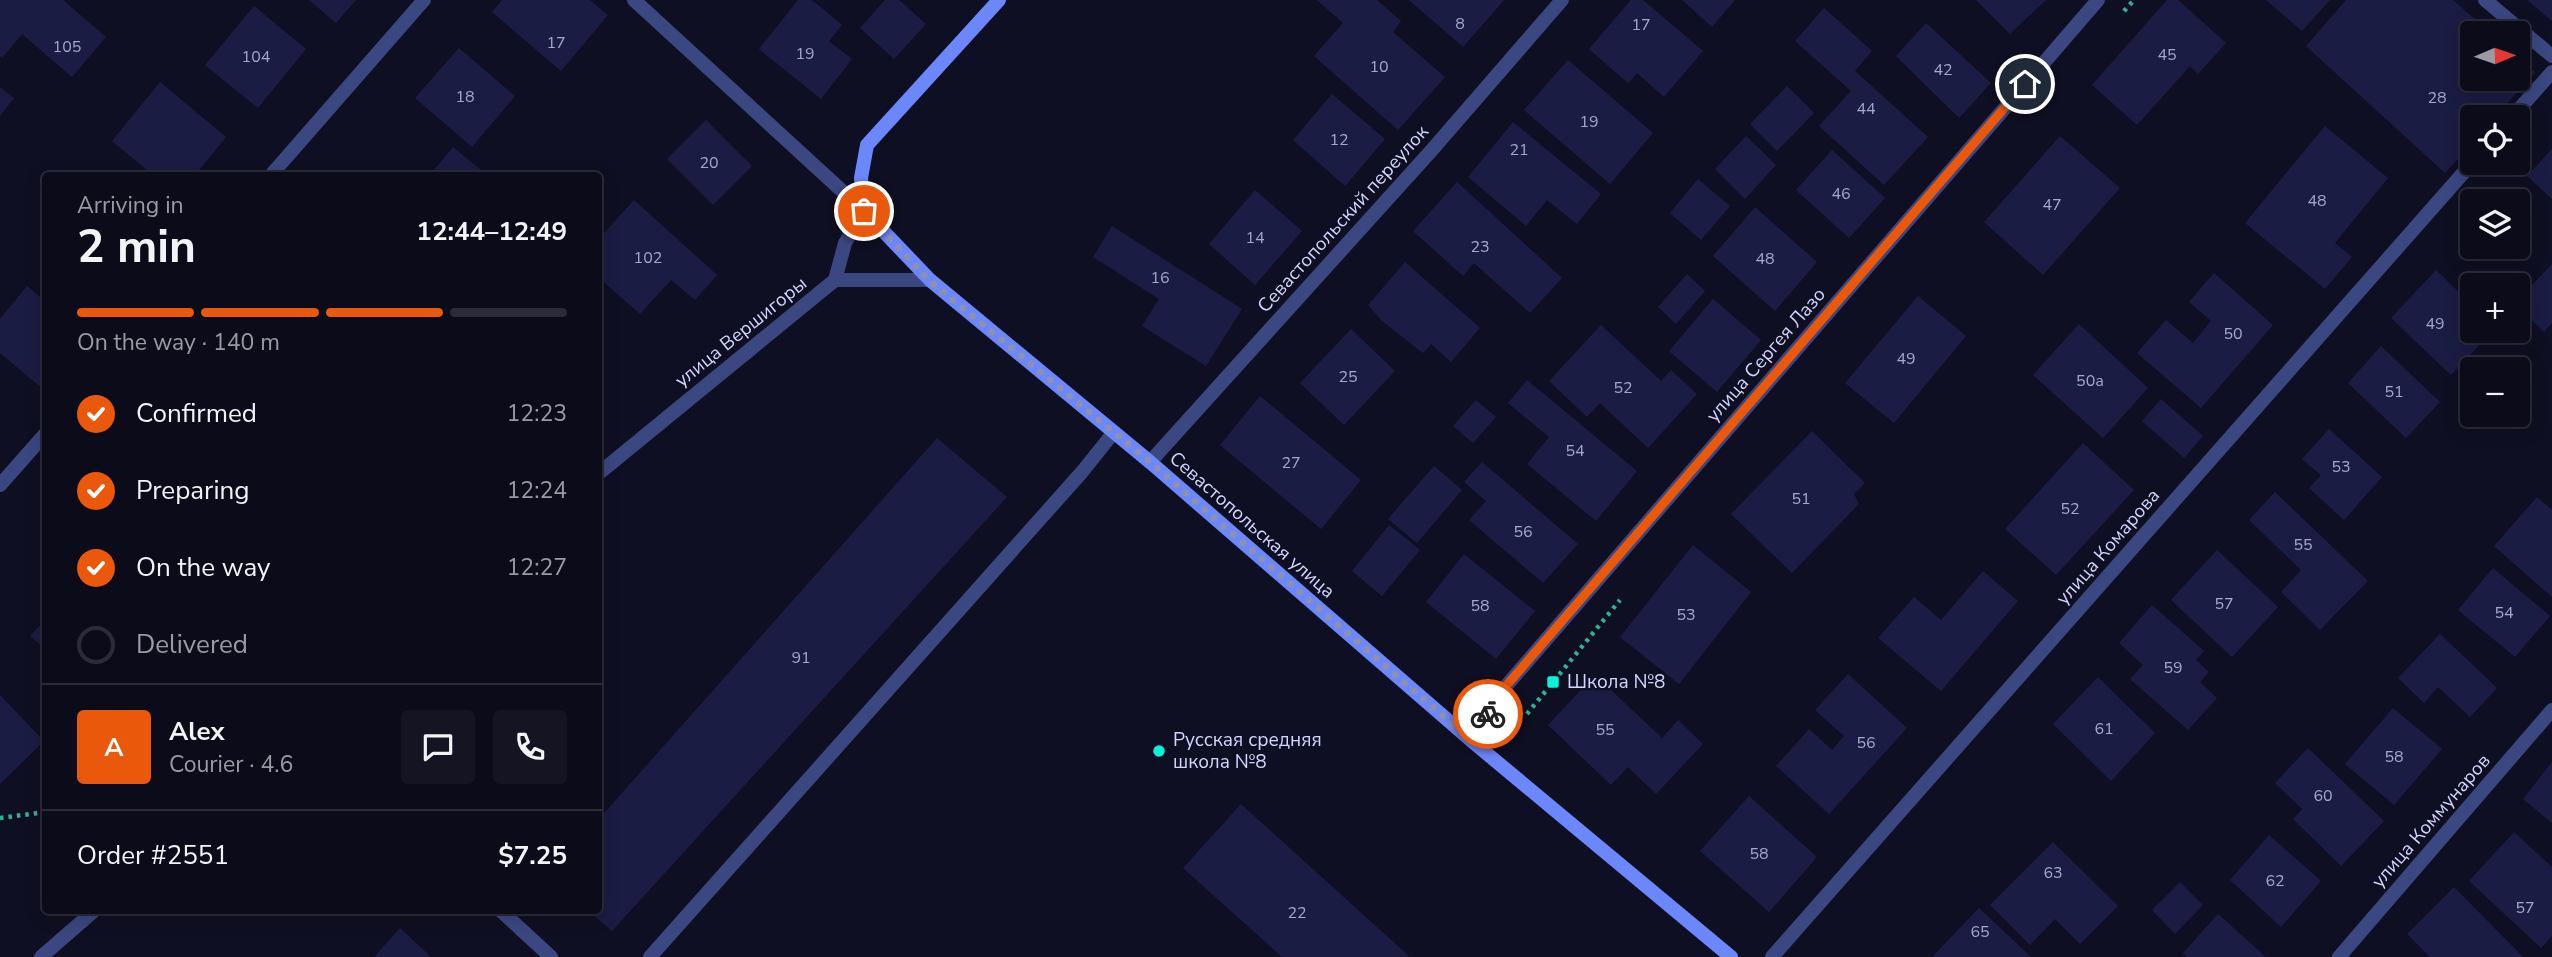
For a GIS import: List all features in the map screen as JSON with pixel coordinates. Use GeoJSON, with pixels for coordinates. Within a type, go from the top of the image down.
{"type":"FeatureCollection","features":[{"type":"Feature","properties":{"kind":"street"},"geometry":{"type":"LineString","coordinates":[[274,172],[424,0]]}},
{"type":"Feature","properties":{"kind":"street","name":"Севастопольская улица"},"geometry":{"type":"LineString","coordinates":[[634,0],[864,211],[930,281],[1150,462],[1473,742],[1731,957]]}},
{"type":"Feature","properties":{"kind":"street"},"geometry":{"type":"LineString","coordinates":[[835,280],[845,243],[864,211],[861,178],[867,145],[999,0]]}},
{"type":"Feature","properties":{"kind":"street","name":"Севастопольский переулок"},"geometry":{"type":"LineString","coordinates":[[1150,462],[1431,151],[1562,0]]}},
{"type":"Feature","properties":{"kind":"street","name":"улица Сергея Лазо"},"geometry":{"type":"LineString","coordinates":[[1473,742],[1500,693],[2098,0]]}},
{"type":"Feature","properties":{"kind":"street"},"geometry":{"type":"LineString","coordinates":[[2485,0],[2552,56]]}},
{"type":"Feature","properties":{"kind":"street"},"geometry":{"type":"LineString","coordinates":[[2523,105],[2552,72]]}},
{"type":"Feature","properties":{"kind":"street","name":"улица Комарова"},"geometry":{"type":"LineString","coordinates":[[1772,957],[2462,175]]}},
{"type":"Feature","properties":{"kind":"street","name":"улица Вершигоры"},"geometry":{"type":"LineString","coordinates":[[602,471],[835,280],[930,281]]}},
{"type":"Feature","properties":{"kind":"street"},"geometry":{"type":"LineString","coordinates":[[650,957],[1082,472],[1114,432]]}},
{"type":"Feature","properties":{"kind":"street"},"geometry":{"type":"LineString","coordinates":[[0,485],[42,438]]}},
{"type":"Feature","properties":{"kind":"street","name":"улица Коммунаров"},"geometry":{"type":"LineString","coordinates":[[2339,957],[2552,710]]}},
{"type":"Feature","properties":{"kind":"street"},"geometry":{"type":"LineString","coordinates":[[41,957],[90,914]]}},
{"type":"Feature","properties":{"kind":"street"},"geometry":{"type":"LineString","coordinates":[[504,914],[551,957]]}},
{"type":"Feature","properties":{"kind":"path"},"geometry":{"type":"LineString","coordinates":[[0,818],[42,812]]}},
{"type":"Feature","properties":{"kind":"building"},"geometry":{"type":"Polygon","coordinates":[[[0,0],[63,0],[106,37],[72,77],[22,34],[2,58],[0,0]]]}},
{"type":"Feature","properties":{"kind":"building"},"geometry":{"type":"Polygon","coordinates":[[[309,0],[356,0],[336,23],[309,0]]]}},
{"type":"Feature","properties":{"kind":"building"},"geometry":{"type":"Polygon","coordinates":[[[502,0],[590,0],[608,15],[561,71],[492,12],[502,0]]]}},
{"type":"Feature","properties":{"kind":"building"},"geometry":{"type":"Polygon","coordinates":[[[798,0],[812,0],[842,25],[829,41],[852,59],[821,99],[759,49],[798,0]]]}},
{"type":"Feature","properties":{"kind":"building"},"geometry":{"type":"Polygon","coordinates":[[[885,0],[899,0],[926,24],[894,59],[860,28],[885,0]]]}},
{"type":"Feature","properties":{"kind":"building"},"geometry":{"type":"Polygon","coordinates":[[[1317,0],[1377,0],[1401,21],[1393,32],[1445,77],[1398,130],[1314,56],[1343,23],[1317,0]]]}},
{"type":"Feature","properties":{"kind":"building"},"geometry":{"type":"Polygon","coordinates":[[[1409,0],[1504,0],[1463,47],[1409,0]]]}},
{"type":"Feature","properties":{"kind":"building"},"geometry":{"type":"Polygon","coordinates":[[[1631,0],[1643,0],[1703,51],[1664,97],[1637,73],[1628,83],[1589,49],[1631,0]]]}},
{"type":"Feature","properties":{"kind":"building"},"geometry":{"type":"Polygon","coordinates":[[[1682,0],[1735,0],[1712,27],[1682,0]]]}},
{"type":"Feature","properties":{"kind":"building"},"geometry":{"type":"Polygon","coordinates":[[[1976,0],[2046,0],[2010,34],[1976,0]]]}},
{"type":"Feature","properties":{"kind":"building"},"geometry":{"type":"Polygon","coordinates":[[[2167,0],[2178,0],[2226,43],[2198,74],[2190,66],[2137,125],[2092,85],[2167,0]]]}},
{"type":"Feature","properties":{"kind":"building"},"geometry":{"type":"Polygon","coordinates":[[[2266,0],[2330,0],[2302,31],[2266,0]]]}},
{"type":"Feature","properties":{"kind":"building"},"geometry":{"type":"Polygon","coordinates":[[[2346,0],[2453,0],[2477,21],[2460,21],[2460,91],[2518,91],[2506,105],[2460,105],[2460,156],[2445,173],[2306,46],[2346,0]]]}},
{"type":"Feature","properties":{"kind":"building"},"geometry":{"type":"Polygon","coordinates":[[[2527,0],[2552,0],[2552,21],[2527,0]]]}},
{"type":"Feature","properties":{"kind":"building"},"geometry":{"type":"Polygon","coordinates":[[[254,6],[306,49],[258,108],[205,65],[254,6]]]}},
{"type":"Feature","properties":{"kind":"building"},"geometry":{"type":"Polygon","coordinates":[[[1824,8],[1872,51],[1855,71],[1928,137],[1884,185],[1819,126],[1851,91],[1795,41],[1824,8]]]}},
{"type":"Feature","properties":{"kind":"building"},"geometry":{"type":"Polygon","coordinates":[[[1926,23],[1991,83],[1959,118],[1896,56],[1926,23]]]}},
{"type":"Feature","properties":{"kind":"building"},"geometry":{"type":"Polygon","coordinates":[[[459,48],[515,96],[472,147],[415,98],[459,48]]]}},
{"type":"Feature","properties":{"kind":"building"},"geometry":{"type":"Polygon","coordinates":[[[1568,60],[1653,133],[1610,184],[1524,110],[1568,60]]]}},
{"type":"Feature","properties":{"kind":"building"},"geometry":{"type":"Polygon","coordinates":[[[160,82],[226,137],[197,172],[149,172],[112,141],[160,82]]]}},
{"type":"Feature","properties":{"kind":"building"},"geometry":{"type":"Polygon","coordinates":[[[1787,86],[1814,113],[1777,151],[1750,124],[1787,86]]]}},
{"type":"Feature","properties":{"kind":"building"},"geometry":{"type":"Polygon","coordinates":[[[0,87],[14,98],[0,116],[0,87]]]}},
{"type":"Feature","properties":{"kind":"building"},"geometry":{"type":"Polygon","coordinates":[[[1332,94],[1385,139],[1345,186],[1293,140],[1332,94]]]}},
{"type":"Feature","properties":{"kind":"building"},"geometry":{"type":"Polygon","coordinates":[[[706,120],[752,166],[713,205],[667,159],[706,120]]]}},
{"type":"Feature","properties":{"kind":"building"},"geometry":{"type":"Polygon","coordinates":[[[1513,122],[1601,194],[1577,224],[1547,200],[1526,226],[1468,177],[1513,122]]]}},
{"type":"Feature","properties":{"kind":"building"},"geometry":{"type":"Polygon","coordinates":[[[2325,126],[2388,178],[2335,243],[2352,257],[2325,289],[2245,223],[2325,126]]]}},
{"type":"Feature","properties":{"kind":"building"},"geometry":{"type":"Polygon","coordinates":[[[1746,136],[1776,165],[1745,199],[1715,169],[1746,136]]]}},
{"type":"Feature","properties":{"kind":"building"},"geometry":{"type":"Polygon","coordinates":[[[2060,136],[2120,188],[2043,275],[1984,222],[2060,136]]]}},
{"type":"Feature","properties":{"kind":"building"},"geometry":{"type":"Polygon","coordinates":[[[453,147],[483,172],[432,172],[453,147]]]}},
{"type":"Feature","properties":{"kind":"building"},"geometry":{"type":"Polygon","coordinates":[[[2552,149],[2552,199],[2527,176],[2552,149]]]}},
{"type":"Feature","properties":{"kind":"building"},"geometry":{"type":"Polygon","coordinates":[[[1832,150],[1885,198],[1849,238],[1796,190],[1832,150]]]}},
{"type":"Feature","properties":{"kind":"building"},"geometry":{"type":"Polygon","coordinates":[[[1698,179],[1730,206],[1701,240],[1670,213],[1698,179]]]}},
{"type":"Feature","properties":{"kind":"building"},"geometry":{"type":"Polygon","coordinates":[[[1457,182],[1562,278],[1530,313],[1474,263],[1463,276],[1413,231],[1457,182]]]}},
{"type":"Feature","properties":{"kind":"building"},"geometry":{"type":"Polygon","coordinates":[[[1255,190],[1302,231],[1255,285],[1209,244],[1255,190]]]}},
{"type":"Feature","properties":{"kind":"building"},"geometry":{"type":"Polygon","coordinates":[[[634,200],[717,275],[695,300],[671,280],[640,314],[602,281],[602,236],[634,200]]]}},
{"type":"Feature","properties":{"kind":"building"},"geometry":{"type":"Polygon","coordinates":[[[1755,207],[1817,262],[1775,311],[1713,256],[1755,207]]]}},
{"type":"Feature","properties":{"kind":"building"},"geometry":{"type":"Polygon","coordinates":[[[1112,226],[1242,309],[1206,366],[1142,326],[1159,299],[1093,257],[1112,226]]]}},
{"type":"Feature","properties":{"kind":"building"},"geometry":{"type":"Polygon","coordinates":[[[1405,262],[1480,328],[1451,362],[1431,344],[1423,353],[1382,321],[1368,305],[1405,262]]]}},
{"type":"Feature","properties":{"kind":"building"},"geometry":{"type":"Polygon","coordinates":[[[2552,264],[2552,323],[2544,332],[2530,319],[2530,287],[2552,264]]]}},
{"type":"Feature","properties":{"kind":"building"},"geometry":{"type":"Polygon","coordinates":[[[2436,270],[2460,293],[2460,343],[2482,343],[2468,357],[2460,357],[2460,366],[2451,375],[2391,318],[2436,270]]]}},
{"type":"Feature","properties":{"kind":"building"},"geometry":{"type":"Polygon","coordinates":[[[2214,273],[2273,325],[2201,408],[2137,353],[2166,320],[2193,343],[2211,321],[2189,302],[2214,273]]]}},
{"type":"Feature","properties":{"kind":"building"},"geometry":{"type":"Polygon","coordinates":[[[1687,274],[1705,291],[1676,324],[1658,307],[1687,274]]]}},
{"type":"Feature","properties":{"kind":"building"},"geometry":{"type":"Polygon","coordinates":[[[27,286],[42,299],[42,388],[0,353],[0,319],[27,286]]]}},
{"type":"Feature","properties":{"kind":"building"},"geometry":{"type":"Polygon","coordinates":[[[1918,296],[1966,336],[1894,423],[1845,383],[1918,296]]]}},
{"type":"Feature","properties":{"kind":"building"},"geometry":{"type":"Polygon","coordinates":[[[1713,299],[1761,340],[1717,392],[1669,351],[1713,299]]]}},
{"type":"Feature","properties":{"kind":"building"},"geometry":{"type":"Polygon","coordinates":[[[2079,324],[2148,388],[2103,438],[2033,375],[2079,324]]]}},
{"type":"Feature","properties":{"kind":"building"},"geometry":{"type":"Polygon","coordinates":[[[1601,325],[1661,381],[1671,370],[1697,394],[1648,448],[1600,403],[1587,417],[1549,381],[1601,325]]]}},
{"type":"Feature","properties":{"kind":"building"},"geometry":{"type":"Polygon","coordinates":[[[1351,329],[1395,371],[1344,425],[1300,383],[1351,329]]]}},
{"type":"Feature","properties":{"kind":"building"},"geometry":{"type":"Polygon","coordinates":[[[2381,346],[2440,402],[2406,438],[2348,383],[2381,346]]]}},
{"type":"Feature","properties":{"kind":"building"},"geometry":{"type":"Polygon","coordinates":[[[1527,380],[1637,471],[1596,521],[1527,464],[1549,437],[1508,403],[1527,380]]]}},
{"type":"Feature","properties":{"kind":"building"},"geometry":{"type":"Polygon","coordinates":[[[1260,396],[1361,480],[1321,529],[1220,445],[1260,396]]]}},
{"type":"Feature","properties":{"kind":"building"},"geometry":{"type":"Polygon","coordinates":[[[2161,399],[2203,436],[2184,458],[2142,421],[2161,399]]]}},
{"type":"Feature","properties":{"kind":"building"},"geometry":{"type":"Polygon","coordinates":[[[1476,400],[1496,417],[1473,443],[1453,426],[1476,400]]]}},
{"type":"Feature","properties":{"kind":"building"},"geometry":{"type":"Polygon","coordinates":[[[2329,429],[2382,477],[2344,520],[2309,488],[2321,475],[2302,459],[2329,429]]]}},
{"type":"Feature","properties":{"kind":"building"},"geometry":{"type":"Polygon","coordinates":[[[1812,431],[1865,483],[1854,494],[1859,504],[1792,573],[1731,514],[1812,431]]]}},
{"type":"Feature","properties":{"kind":"building"},"geometry":{"type":"Polygon","coordinates":[[[937,438],[1007,497],[612,931],[592,914],[602,914],[602,815],[937,438]]]}},
{"type":"Feature","properties":{"kind":"building"},"geometry":{"type":"Polygon","coordinates":[[[2083,443],[2134,490],[2056,575],[2005,529],[2083,443]]]}},
{"type":"Feature","properties":{"kind":"building"},"geometry":{"type":"Polygon","coordinates":[[[1482,462],[1578,544],[1543,583],[1469,520],[1486,501],[1464,482],[1482,462]]]}},
{"type":"Feature","properties":{"kind":"building"},"geometry":{"type":"Polygon","coordinates":[[[1434,466],[1462,490],[1417,543],[1388,519],[1434,466]]]}},
{"type":"Feature","properties":{"kind":"building"},"geometry":{"type":"Polygon","coordinates":[[[2275,492],[2368,581],[2320,630],[2281,592],[2301,570],[2249,520],[2275,492]]]}},
{"type":"Feature","properties":{"kind":"building"},"geometry":{"type":"Polygon","coordinates":[[[2537,497],[2552,510],[2552,597],[2494,546],[2537,497]]]}},
{"type":"Feature","properties":{"kind":"building"},"geometry":{"type":"Polygon","coordinates":[[[1389,525],[1420,550],[1382,596],[1352,571],[1389,525]]]}},
{"type":"Feature","properties":{"kind":"building"},"geometry":{"type":"Polygon","coordinates":[[[1693,545],[1751,592],[1679,684],[1620,637],[1693,545]]]}},
{"type":"Feature","properties":{"kind":"building"},"geometry":{"type":"Polygon","coordinates":[[[2217,550],[2278,607],[2232,657],[2171,600],[2217,550]]]}},
{"type":"Feature","properties":{"kind":"building"},"geometry":{"type":"Polygon","coordinates":[[[1464,554],[1535,611],[1496,659],[1426,602],[1464,554]]]}},
{"type":"Feature","properties":{"kind":"building"},"geometry":{"type":"Polygon","coordinates":[[[2493,568],[2550,616],[2515,657],[2458,610],[2493,568]]]}},
{"type":"Feature","properties":{"kind":"building"},"geometry":{"type":"Polygon","coordinates":[[[1983,571],[2018,601],[1941,691],[1878,638],[1914,597],[1941,620],[1983,571]]]}},
{"type":"Feature","properties":{"kind":"building"},"geometry":{"type":"Polygon","coordinates":[[[2152,605],[2204,651],[2196,660],[2209,672],[2200,682],[2217,698],[2188,730],[2130,679],[2143,665],[2119,643],[2152,605]]]}},
{"type":"Feature","properties":{"kind":"building"},"geometry":{"type":"Polygon","coordinates":[[[42,623],[42,646],[30,636],[42,623]]]}},
{"type":"Feature","properties":{"kind":"building"},"geometry":{"type":"Polygon","coordinates":[[[2440,634],[2497,688],[2470,717],[2438,687],[2424,703],[2398,678],[2440,634]]]}},
{"type":"Feature","properties":{"kind":"building"},"geometry":{"type":"Polygon","coordinates":[[[1848,674],[1907,728],[1829,814],[1776,766],[1809,729],[1832,750],[1844,736],[1815,710],[1848,674]]]}},
{"type":"Feature","properties":{"kind":"building"},"geometry":{"type":"Polygon","coordinates":[[[1595,675],[1662,738],[1678,720],[1703,744],[1656,794],[1628,767],[1611,785],[1548,725],[1595,675]]]}},
{"type":"Feature","properties":{"kind":"building"},"geometry":{"type":"Polygon","coordinates":[[[2098,677],[2155,733],[2111,781],[2053,724],[2098,677]]]}},
{"type":"Feature","properties":{"kind":"building"},"geometry":{"type":"Polygon","coordinates":[[[0,695],[42,739],[42,743],[0,784],[0,695]]]}},
{"type":"Feature","properties":{"kind":"building"},"geometry":{"type":"Polygon","coordinates":[[[2393,708],[2442,749],[2394,805],[2345,764],[2393,708]]]}},
{"type":"Feature","properties":{"kind":"building"},"geometry":{"type":"Polygon","coordinates":[[[2308,748],[2384,821],[2341,866],[2293,819],[2302,809],[2275,783],[2308,748]]]}},
{"type":"Feature","properties":{"kind":"building"},"geometry":{"type":"Polygon","coordinates":[[[2552,762],[2552,823],[2523,799],[2552,762]]]}},
{"type":"Feature","properties":{"kind":"building"},"geometry":{"type":"Polygon","coordinates":[[[1749,796],[1817,857],[1769,912],[1700,851],[1749,796]]]}},
{"type":"Feature","properties":{"kind":"building"},"geometry":{"type":"Polygon","coordinates":[[[1241,804],[1410,957],[1282,957],[1183,868],[1241,804]]]}},
{"type":"Feature","properties":{"kind":"building"},"geometry":{"type":"Polygon","coordinates":[[[2514,832],[2552,867],[2552,936],[2541,948],[2469,881],[2514,832]]]}},
{"type":"Feature","properties":{"kind":"building"},"geometry":{"type":"Polygon","coordinates":[[[2269,835],[2321,881],[2281,927],[2230,880],[2269,835]]]}},
{"type":"Feature","properties":{"kind":"building"},"geometry":{"type":"Polygon","coordinates":[[[2053,842],[2118,906],[2080,944],[2055,919],[2030,945],[1990,905],[2053,842]]]}},
{"type":"Feature","properties":{"kind":"building"},"geometry":{"type":"Polygon","coordinates":[[[2180,882],[2203,905],[2175,934],[2152,910],[2180,882]]]}},
{"type":"Feature","properties":{"kind":"building"},"geometry":{"type":"Polygon","coordinates":[[[2454,887],[2523,957],[2430,957],[2407,934],[2454,887]]]}},
{"type":"Feature","properties":{"kind":"building"},"geometry":{"type":"Polygon","coordinates":[[[1979,908],[2031,957],[1932,957],[1979,908]]]}},
{"type":"Feature","properties":{"kind":"building"},"geometry":{"type":"Polygon","coordinates":[[[2218,914],[2266,957],[2187,957],[2183,953],[2218,914]]]}},
{"type":"Feature","properties":{"kind":"building"},"geometry":{"type":"Polygon","coordinates":[[[400,928],[431,957],[374,957],[400,928]]]}},
{"type":"Feature","properties":{"kind":"way so far"},"geometry":{"type":"LineString","coordinates":[[864,211],[930,281],[1150,462],[1473,742],[1488,714]]}},
{"type":"Feature","properties":{"kind":"place","name":"Школа №8"},"geometry":{"type":"Point","coordinates":[1553,682]}},
{"type":"Feature","properties":{"kind":"place","name":"Русская средняя школа №8"},"geometry":{"type":"Point","coordinates":[1159,751]}},
{"type":"Feature","properties":{"kind":"route"},"geometry":{"type":"LineString","coordinates":[[1488,714],[1500,693],[2025,84]]}}]}
